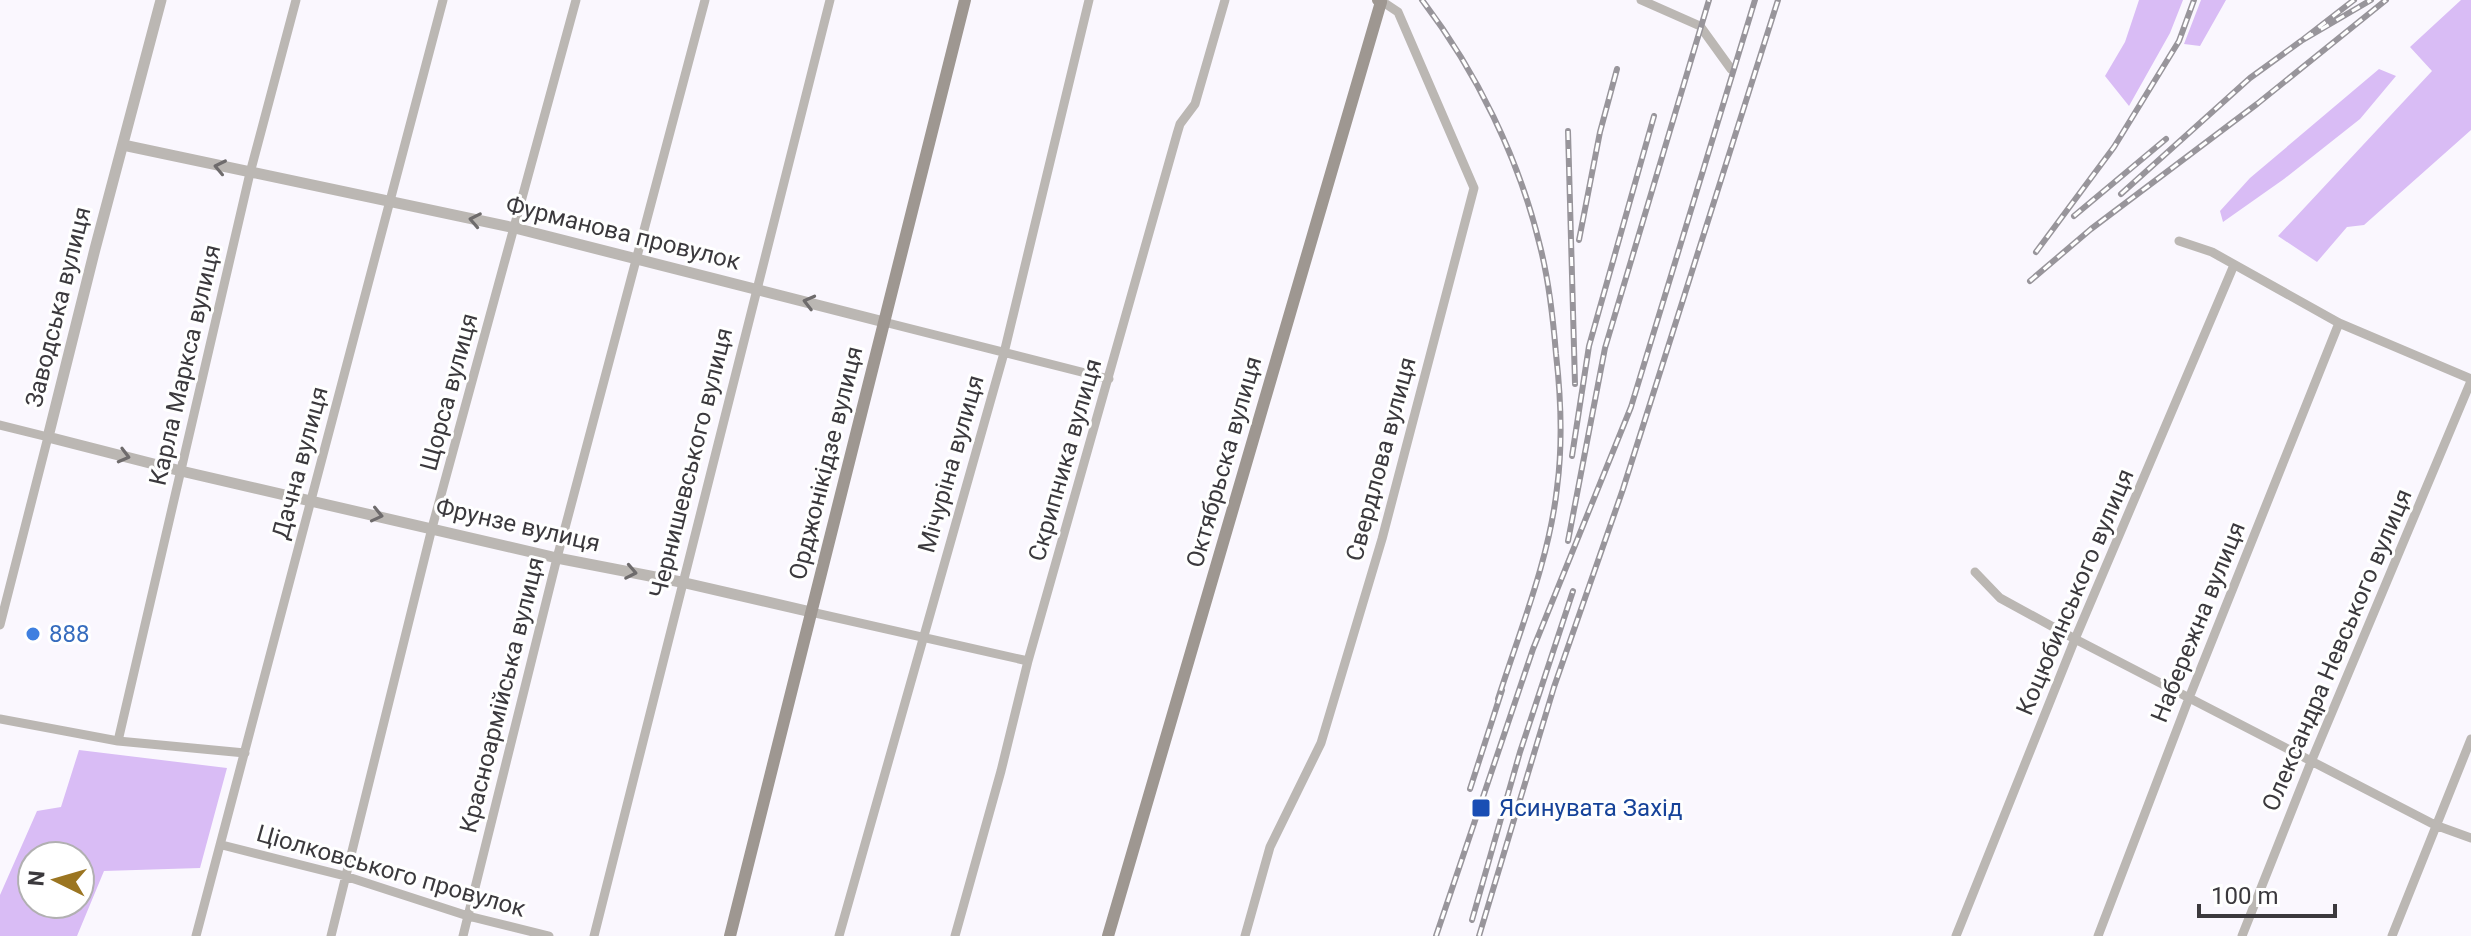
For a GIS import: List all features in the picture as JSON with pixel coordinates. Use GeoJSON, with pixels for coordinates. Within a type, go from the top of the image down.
{"type":"FeatureCollection","features":[{"type":"Feature","properties":{"kind":"main road","name":"Орджонікідзе вулиця"},"geometry":{"type":"LineString","coordinates":[[730,936],[965,0]]}},
{"type":"Feature","properties":{"kind":"main road","name":"Октябрьска вулиця"},"geometry":{"type":"LineString","coordinates":[[1108,936],[1380,1]]}},
{"type":"Feature","properties":{"kind":"street","name":"Заводська вулиця"},"geometry":{"type":"LineString","coordinates":[[0,625],[161,0]]}},
{"type":"Feature","properties":{"kind":"street","name":"Карла Маркса вулиця"},"geometry":{"type":"LineString","coordinates":[[118,741],[250,173],[296,0]]}},
{"type":"Feature","properties":{"kind":"street","name":"Дачна вулиця"},"geometry":{"type":"LineString","coordinates":[[196,936],[443,0]]}},
{"type":"Feature","properties":{"kind":"street","name":"Щорса вулиця"},"geometry":{"type":"LineString","coordinates":[[331,936],[432,528],[576,0]]}},
{"type":"Feature","properties":{"kind":"street","name":"Красноармійська вулиця"},"geometry":{"type":"LineString","coordinates":[[463,936],[557,558],[705,0]]}},
{"type":"Feature","properties":{"kind":"street","name":"Чернишевського вулиця"},"geometry":{"type":"LineString","coordinates":[[594,936],[830,0]]}},
{"type":"Feature","properties":{"kind":"street","name":"Мічуріна вулиця"},"geometry":{"type":"LineString","coordinates":[[839,936],[1004,353],[1089,0]]}},
{"type":"Feature","properties":{"kind":"street","name":"Скрипника вулиця"},"geometry":{"type":"LineString","coordinates":[[955,936],[1028,661],[1177,134],[1180,124],[1195,104],[1225,0]]}},
{"type":"Feature","properties":{"kind":"street"},"geometry":{"type":"LineString","coordinates":[[1641,0],[1700,26],[1731,69]]}},
{"type":"Feature","properties":{"kind":"street","name":"Свердлова вулиця"},"geometry":{"type":"LineString","coordinates":[[1245,936],[1270,847],[1321,743],[1382,539],[1474,188],[1398,12],[1380,1]]}},
{"type":"Feature","properties":{"kind":"street","name":"Фурманова провулок"},"geometry":{"type":"LineString","coordinates":[[123,145],[515,228],[1109,379]]}},
{"type":"Feature","properties":{"kind":"street"},"geometry":{"type":"LineString","coordinates":[[2179,241],[2212,252],[2339,323],[2471,380]]}},
{"type":"Feature","properties":{"kind":"street","name":"Коцюбинського вулиця"},"geometry":{"type":"LineString","coordinates":[[1956,936],[2075,639],[2234,265]]}},
{"type":"Feature","properties":{"kind":"street","name":"Набережна вулиця"},"geometry":{"type":"LineString","coordinates":[[2098,936],[2339,323]]}},
{"type":"Feature","properties":{"kind":"street","name":"Олександра Невського вулиця"},"geometry":{"type":"LineString","coordinates":[[2242,936],[2311,762],[2471,380]]}},
{"type":"Feature","properties":{"kind":"street","name":"Фрунзе вулиця"},"geometry":{"type":"LineString","coordinates":[[0,425],[181,471],[557,558],[681,582],[1028,661]]}},
{"type":"Feature","properties":{"kind":"street"},"geometry":{"type":"LineString","coordinates":[[1975,572],[2000,598],[2075,639],[2435,825],[2471,838]]}},
{"type":"Feature","properties":{"kind":"street"},"geometry":{"type":"LineString","coordinates":[[0,719],[118,741],[245,753]]}},
{"type":"Feature","properties":{"kind":"street"},"geometry":{"type":"LineString","coordinates":[[2392,936],[2471,739]]}},
{"type":"Feature","properties":{"kind":"street","name":"Ціолковського провулок"},"geometry":{"type":"LineString","coordinates":[[222,845],[345,876],[468,916],[549,936]]}},
{"type":"Feature","properties":{"kind":"shaded area"},"geometry":{"type":"Polygon","coordinates":[[[2139,0],[2183,0],[2170,33],[2129,106],[2105,76],[2125,42],[2139,0]]]}},
{"type":"Feature","properties":{"kind":"shaded area"},"geometry":{"type":"Polygon","coordinates":[[[2201,0],[2226,0],[2200,46],[2184,44],[2201,0]]]}},
{"type":"Feature","properties":{"kind":"shaded area"},"geometry":{"type":"Polygon","coordinates":[[[2461,0],[2471,0],[2471,130],[2364,225],[2347,227],[2317,262],[2278,236],[2432,71],[2410,47],[2461,0]]]}},
{"type":"Feature","properties":{"kind":"shaded area"},"geometry":{"type":"Polygon","coordinates":[[[2379,69],[2396,76],[2360,119],[2223,222],[2220,211],[2250,178],[2379,69]]]}},
{"type":"Feature","properties":{"kind":"shaded area"},"geometry":{"type":"Polygon","coordinates":[[[79,750],[227,768],[200,868],[104,871],[96,890],[96,840],[24,840],[37,811],[61,807],[79,750]]]}},
{"type":"Feature","properties":{"kind":"shaded area"},"geometry":{"type":"Polygon","coordinates":[[[16,859],[16,920],[84,920],[77,936],[0,936],[0,895],[16,859]]]}},
{"type":"Feature","properties":{"kind":"railway"},"geometry":{"type":"LineString","coordinates":[[1422,0],[1478,86],[1508,148],[1540,246],[1554,326],[1561,437],[1553,515],[1533,595],[1498,699]]}},
{"type":"Feature","properties":{"kind":"railway"},"geometry":{"type":"LineString","coordinates":[[1568,541],[1605,348],[1709,0]]}},
{"type":"Feature","properties":{"kind":"railway"},"geometry":{"type":"LineString","coordinates":[[1436,936],[1533,649],[1631,407],[1755,0]]}},
{"type":"Feature","properties":{"kind":"railway"},"geometry":{"type":"LineString","coordinates":[[1479,936],[1554,687],[1623,489],[1778,0]]}},
{"type":"Feature","properties":{"kind":"railway"},"geometry":{"type":"LineString","coordinates":[[2036,252],[2114,147],[2179,41],[2194,0]]}},
{"type":"Feature","properties":{"kind":"railway"},"geometry":{"type":"LineString","coordinates":[[2354,0],[2301,41],[2371,0]]}},
{"type":"Feature","properties":{"kind":"railway"},"geometry":{"type":"LineString","coordinates":[[2030,281],[2091,229],[2257,104],[2386,0]]}},
{"type":"Feature","properties":{"kind":"railway"},"geometry":{"type":"LineString","coordinates":[[2121,194],[2250,78],[2301,41]]}},
{"type":"Feature","properties":{"kind":"railway"},"geometry":{"type":"LineString","coordinates":[[1579,240],[1600,132],[1617,69]]}},
{"type":"Feature","properties":{"kind":"railway"},"geometry":{"type":"LineString","coordinates":[[1572,456],[1589,346],[1654,116]]}},
{"type":"Feature","properties":{"kind":"railway"},"geometry":{"type":"LineString","coordinates":[[1568,131],[1575,384]]}},
{"type":"Feature","properties":{"kind":"railway"},"geometry":{"type":"LineString","coordinates":[[2074,216],[2166,139]]}},
{"type":"Feature","properties":{"kind":"railway"},"geometry":{"type":"LineString","coordinates":[[1472,920],[1520,752],[1573,591]]}},
{"type":"Feature","properties":{"kind":"railway"},"geometry":{"type":"LineString","coordinates":[[1470,789],[1502,690]]}},
{"type":"Feature","properties":{"kind":"place","name":"888"},"geometry":{"type":"Point","coordinates":[33,634]}},
{"type":"Feature","properties":{"kind":"place","name":"Ясинувата Захід"},"geometry":{"type":"Point","coordinates":[1481,808]}}]}
